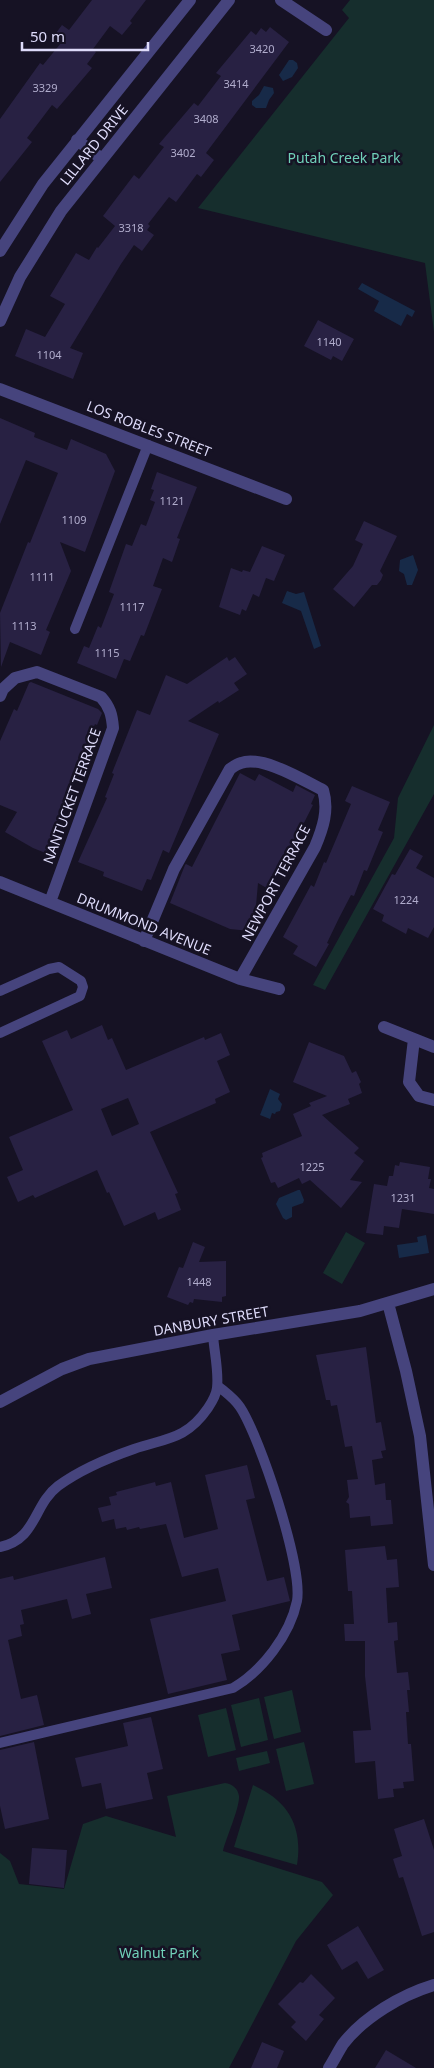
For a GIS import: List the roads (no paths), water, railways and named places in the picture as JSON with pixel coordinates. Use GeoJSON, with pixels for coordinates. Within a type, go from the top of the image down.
{"type":"FeatureCollection","features":[{"type":"Feature","properties":{"kind":"street","name":"LILLARD DRIVE"},"geometry":{"type":"LineString","coordinates":[[0,251],[43,184],[190,0]]}},
{"type":"Feature","properties":{"kind":"street","name":"LILLARD DRIVE"},"geometry":{"type":"LineString","coordinates":[[0,321],[20,277],[61,211],[229,0]]}},
{"type":"Feature","properties":{"kind":"street"},"geometry":{"type":"LineString","coordinates":[[281,0],[326,30]]}},
{"type":"Feature","properties":{"kind":"street"},"geometry":{"type":"LineString","coordinates":[[77,140],[102,159]]}},
{"type":"Feature","properties":{"kind":"street","name":"LOS ROBLES STREET"},"geometry":{"type":"LineString","coordinates":[[0,389],[286,499]]}},
{"type":"Feature","properties":{"kind":"street","name":"NANTUCKET TERRACE"},"geometry":{"type":"LineString","coordinates":[[0,696],[3,688],[15,678],[37,672],[101,697],[108,705],[112,716],[113,728],[50,902]]}},
{"type":"Feature","properties":{"kind":"street","name":"NEWPORT TERRACE"},"geometry":{"type":"LineString","coordinates":[[144,941],[174,869],[230,769],[241,762],[255,762],[277,768],[323,790],[326,799],[326,811],[321,832],[314,847],[240,979]]}},
{"type":"Feature","properties":{"kind":"street","name":"DRUMMOND AVENUE"},"geometry":{"type":"LineString","coordinates":[[0,882],[240,979],[279,989]]}},
{"type":"Feature","properties":{"kind":"street"},"geometry":{"type":"LineString","coordinates":[[384,1027],[434,1048]]}},
{"type":"Feature","properties":{"kind":"street"},"geometry":{"type":"LineString","coordinates":[[414,1040],[409,1082],[418,1096],[434,1100]]}},
{"type":"Feature","properties":{"kind":"street","name":"DANBURY STREET"},"geometry":{"type":"LineString","coordinates":[[0,1402],[62,1369],[89,1359],[213,1335],[350,1312],[388,1304],[434,1289]]}},
{"type":"Feature","properties":{"kind":"street"},"geometry":{"type":"LineString","coordinates":[[388,1304],[406,1371],[420,1436],[434,1565]]}},
{"type":"Feature","properties":{"kind":"street"},"geometry":{"type":"LineString","coordinates":[[329,2068],[344,2044],[379,2011],[416,1991],[434,1985]]}},
{"type":"Feature","properties":{"kind":"lane"},"geometry":{"type":"LineString","coordinates":[[75,630],[148,445]]}},
{"type":"Feature","properties":{"kind":"lane"},"geometry":{"type":"LineString","coordinates":[[0,991],[49,969],[59,967],[81,981],[83,988],[80,996],[0,1033]]}},
{"type":"Feature","properties":{"kind":"lane"},"geometry":{"type":"LineString","coordinates":[[0,1547],[19,1540],[30,1529],[50,1494],[58,1486],[85,1470],[116,1456],[184,1433],[197,1422],[216,1395],[218,1386],[213,1335]]}},
{"type":"Feature","properties":{"kind":"lane"},"geometry":{"type":"LineString","coordinates":[[0,1743],[233,1688],[248,1680],[262,1666],[276,1646],[290,1620],[297,1601],[294,1558],[271,1482],[249,1422],[239,1405],[218,1386]]}},
{"type":"Feature","properties":{"kind":"water"},"geometry":{"type":"Polygon","coordinates":[[[289,60],[297,63],[298,68],[292,77],[283,81],[279,75],[289,60]]]}},
{"type":"Feature","properties":{"kind":"water"},"geometry":{"type":"Polygon","coordinates":[[[264,86],[273,88],[274,93],[266,108],[256,108],[252,105],[252,101],[259,95],[264,86]]]}},
{"type":"Feature","properties":{"kind":"water"},"geometry":{"type":"Polygon","coordinates":[[[362,283],[415,311],[412,317],[407,314],[401,326],[374,311],[379,301],[358,289],[362,283]]]}},
{"type":"Feature","properties":{"kind":"water"},"geometry":{"type":"Polygon","coordinates":[[[413,555],[418,570],[412,585],[407,585],[404,574],[399,571],[400,560],[413,555]]]}},
{"type":"Feature","properties":{"kind":"water"},"geometry":{"type":"Polygon","coordinates":[[[287,591],[296,594],[304,592],[321,646],[314,649],[301,611],[282,603],[287,591]]]}},
{"type":"Feature","properties":{"kind":"water"},"geometry":{"type":"Polygon","coordinates":[[[270,1089],[280,1094],[278,1099],[282,1104],[280,1111],[275,1114],[272,1113],[270,1119],[260,1115],[270,1089]]]}},
{"type":"Feature","properties":{"kind":"water"},"geometry":{"type":"Polygon","coordinates":[[[300,1190],[304,1200],[303,1203],[292,1207],[292,1217],[286,1220],[276,1204],[279,1198],[300,1190]]]}},
{"type":"Feature","properties":{"kind":"water"},"geometry":{"type":"Polygon","coordinates":[[[426,1235],[429,1253],[399,1258],[397,1245],[418,1242],[417,1237],[426,1235]]]}},
{"type":"Feature","properties":{"kind":"park label","name":"Putah Creek Park"},"geometry":{"type":"Point","coordinates":[344,158]}},
{"type":"Feature","properties":{"kind":"park label","name":"Walnut Park"},"geometry":{"type":"Point","coordinates":[159,1953]}}]}
